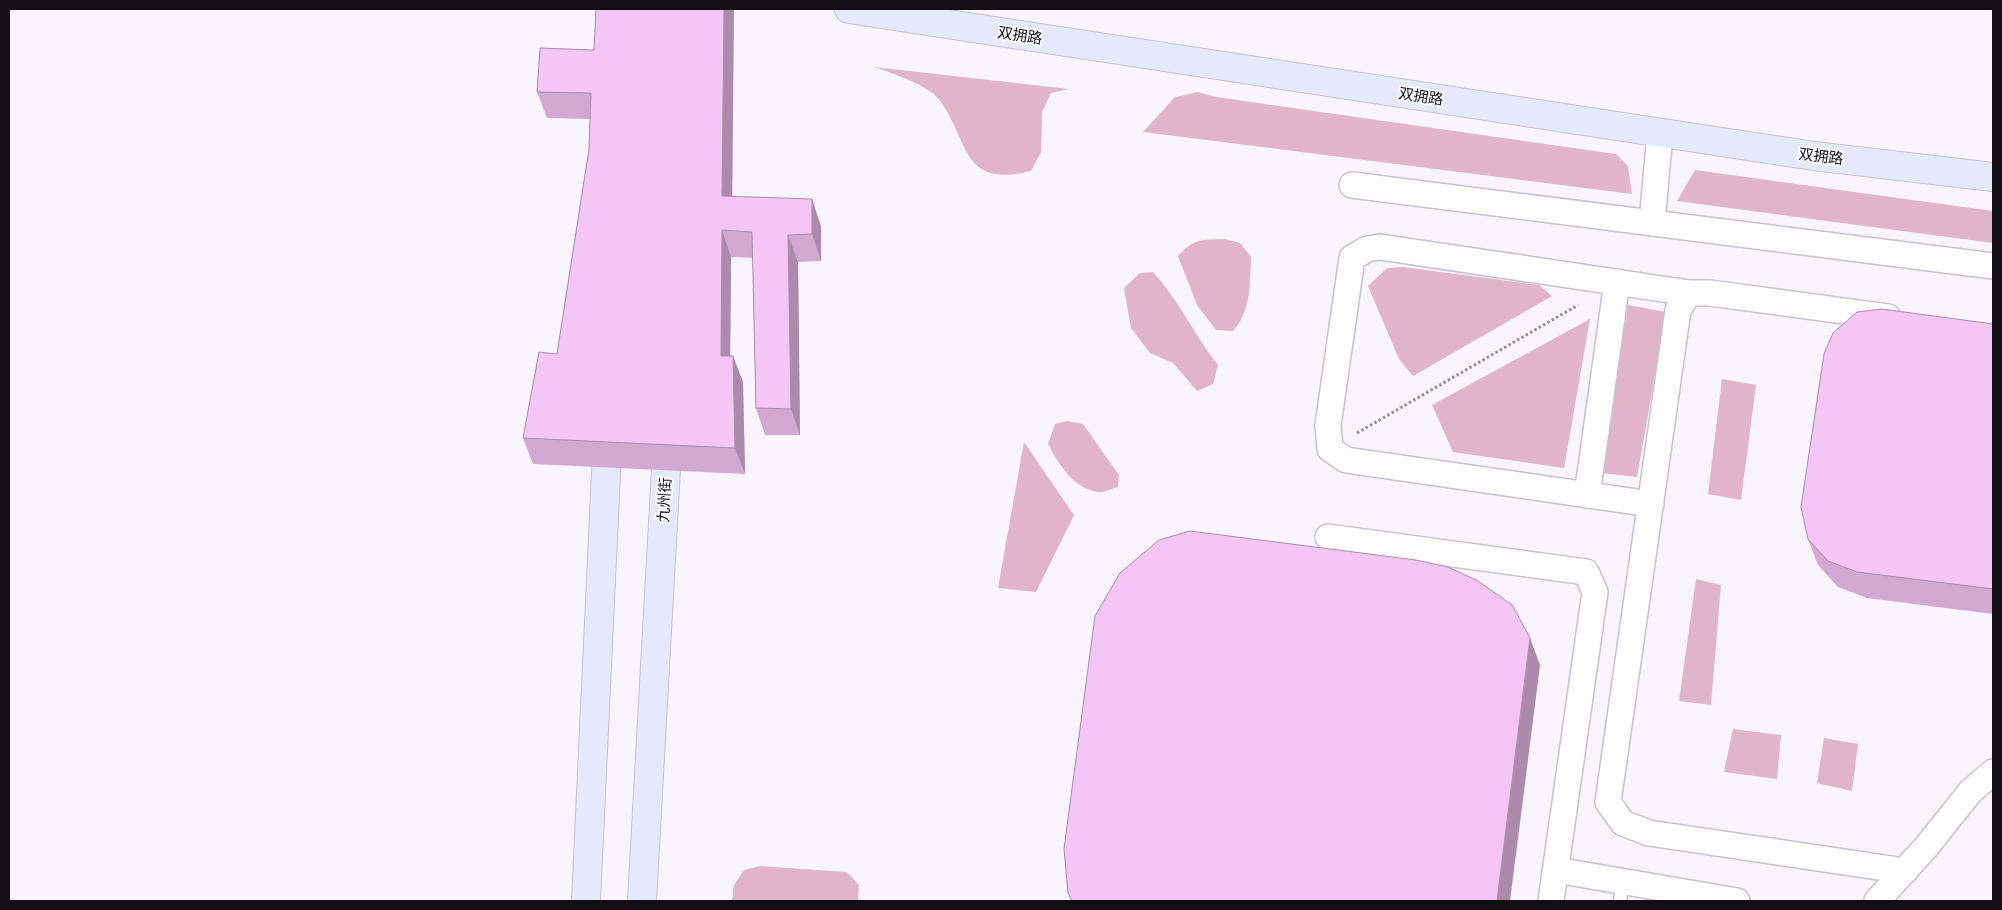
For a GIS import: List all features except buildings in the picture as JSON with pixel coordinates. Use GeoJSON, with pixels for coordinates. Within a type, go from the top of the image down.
{"type":"FeatureCollection","features":[{"type":"Feature","properties":{"kind":"street","name":"双拥路"},"geometry":{"type":"LineString","coordinates":[[849,9],[1814,156],[1993,177]]}},
{"type":"Feature","properties":{"kind":"street"},"geometry":{"type":"LineString","coordinates":[[1652,223],[1660,133]]}},
{"type":"Feature","properties":{"kind":"street"},"geometry":{"type":"LineString","coordinates":[[1352,185],[1993,266]]}},
{"type":"Feature","properties":{"kind":"street"},"geometry":{"type":"LineString","coordinates":[[1651,504],[1346,460],[1330,449],[1328,425],[1352,258],[1367,249],[1380,247],[1689,293],[1710,293],[1915,321]]}},
{"type":"Feature","properties":{"kind":"street"},"geometry":{"type":"LineString","coordinates":[[1587,495],[1617,282]]}},
{"type":"Feature","properties":{"kind":"street"},"geometry":{"type":"LineString","coordinates":[[1689,293],[1678,310],[1608,802],[1623,823],[1649,833],[1905,871]]}},
{"type":"Feature","properties":{"kind":"street","name":"九州街"},"geometry":{"type":"LineString","coordinates":[[642,901],[670,405]]}},
{"type":"Feature","properties":{"kind":"street"},"geometry":{"type":"LineString","coordinates":[[586,901],[609,406]]}},
{"type":"Feature","properties":{"kind":"street"},"geometry":{"type":"LineString","coordinates":[[1328,537],[1586,572],[1595,592],[1551,901]]}},
{"type":"Feature","properties":{"kind":"street"},"geometry":{"type":"LineString","coordinates":[[1877,901],[1905,871],[1970,792],[1993,772]]}},
{"type":"Feature","properties":{"kind":"street"},"geometry":{"type":"LineString","coordinates":[[1556,870],[1622,891],[1737,901]]}},
{"type":"Feature","properties":{"kind":"path"},"geometry":{"type":"LineString","coordinates":[[1330,449],[1617,282]]}},
{"type":"Feature","properties":{"kind":"shaded area"},"geometry":{"type":"Polygon","coordinates":[[[874,67],[1069,89],[1051,93],[1042,112],[1041,152],[1031,171],[1009,175],[992,173],[980,168],[971,159],[950,118],[936,96],[920,85],[874,67]]]}},
{"type":"Feature","properties":{"kind":"shaded area"},"geometry":{"type":"Polygon","coordinates":[[[1198,92],[1216,97],[1616,154],[1628,166],[1632,194],[1143,132],[1175,97],[1198,92]]]}},
{"type":"Feature","properties":{"kind":"shaded area"},"geometry":{"type":"Polygon","coordinates":[[[1695,170],[1993,211],[1993,243],[1677,201],[1695,170]]]}},
{"type":"Feature","properties":{"kind":"shaded area"},"geometry":{"type":"Polygon","coordinates":[[[1225,239],[1240,243],[1251,257],[1250,287],[1246,306],[1239,323],[1233,331],[1216,330],[1197,305],[1178,256],[1189,246],[1199,241],[1225,239]]]}},
{"type":"Feature","properties":{"kind":"shaded area"},"geometry":{"type":"Polygon","coordinates":[[[1403,267],[1539,285],[1552,296],[1413,376],[1399,359],[1368,286],[1387,268],[1403,267]]]}},
{"type":"Feature","properties":{"kind":"shaded area"},"geometry":{"type":"Polygon","coordinates":[[[1153,272],[1171,294],[1218,365],[1213,384],[1197,391],[1173,363],[1150,353],[1131,328],[1124,288],[1140,273],[1153,272]]]}},
{"type":"Feature","properties":{"kind":"shaded area"},"geometry":{"type":"Polygon","coordinates":[[[1628,305],[1666,312],[1637,477],[1601,473],[1628,305]]]}},
{"type":"Feature","properties":{"kind":"shaded area"},"geometry":{"type":"Polygon","coordinates":[[[1590,319],[1564,468],[1453,452],[1432,405],[1590,319]]]}},
{"type":"Feature","properties":{"kind":"shaded area"},"geometry":{"type":"Polygon","coordinates":[[[1722,379],[1756,385],[1741,500],[1708,494],[1722,379]]]}},
{"type":"Feature","properties":{"kind":"shaded area"},"geometry":{"type":"Polygon","coordinates":[[[1067,421],[1083,424],[1119,475],[1118,487],[1101,492],[1090,490],[1074,481],[1062,467],[1048,444],[1055,424],[1067,421]]]}},
{"type":"Feature","properties":{"kind":"shaded area"},"geometry":{"type":"Polygon","coordinates":[[[1024,442],[1074,515],[1036,592],[998,588],[1024,442]]]}},
{"type":"Feature","properties":{"kind":"shaded area"},"geometry":{"type":"Polygon","coordinates":[[[1696,579],[1721,585],[1711,705],[1679,701],[1696,579]]]}},
{"type":"Feature","properties":{"kind":"shaded area"},"geometry":{"type":"Polygon","coordinates":[[[1733,729],[1781,735],[1777,779],[1724,772],[1733,729]]]}},
{"type":"Feature","properties":{"kind":"shaded area"},"geometry":{"type":"Polygon","coordinates":[[[1824,738],[1858,744],[1852,791],[1817,783],[1824,738]]]}},
{"type":"Feature","properties":{"kind":"shaded area"},"geometry":{"type":"Polygon","coordinates":[[[760,866],[847,872],[859,885],[858,901],[732,901],[734,885],[744,870],[760,866]]]}}]}
